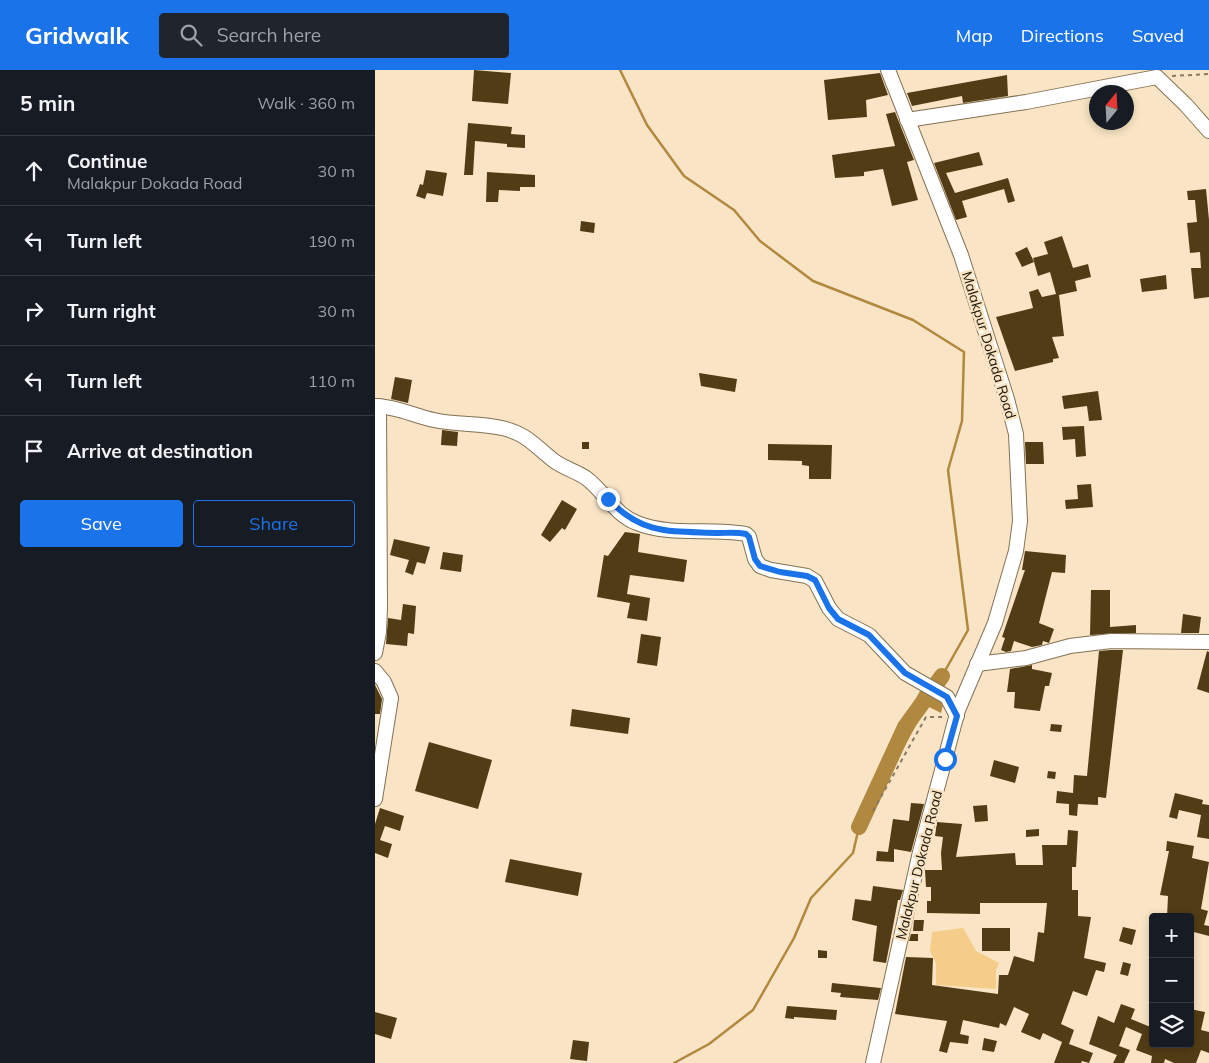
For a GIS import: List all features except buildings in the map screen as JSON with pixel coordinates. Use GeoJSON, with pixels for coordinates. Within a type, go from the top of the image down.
{"type":"FeatureCollection","features":[{"type":"Feature","properties":{"kind":"street","name":"Malakpur Dokada Road"},"geometry":{"type":"LineString","coordinates":[[873,1063],[920,852],[957,716],[995,623],[1017,551],[1020,521],[1016,434],[1007,399],[961,255],[888,70]]}},
{"type":"Feature","properties":{"kind":"street"},"geometry":{"type":"LineString","coordinates":[[907,120],[1027,102],[1157,77],[1186,105],[1209,132]]}},
{"type":"Feature","properties":{"kind":"street"},"geometry":{"type":"LineString","coordinates":[[375,653],[379,632],[380,608],[377,406],[446,423],[500,428],[518,433],[533,442],[553,460],[585,478],[622,514],[637,523],[676,531],[746,534],[749,537],[755,559],[760,566],[780,572],[807,576],[815,580],[829,608],[838,619],[869,635],[905,673],[947,697],[957,716]]}},
{"type":"Feature","properties":{"kind":"street"},"geometry":{"type":"LineString","coordinates":[[977,664],[1027,658],[1070,646],[1111,641],[1209,642]]}},
{"type":"Feature","properties":{"kind":"street"},"geometry":{"type":"LineString","coordinates":[[375,672],[384,682],[391,698],[375,799]]}},
{"type":"Feature","properties":{"kind":"street"},"geometry":{"type":"LineString","coordinates":[[947,697],[967,688]]}},
{"type":"Feature","properties":{"kind":"path"},"geometry":{"type":"LineString","coordinates":[[1157,77],[1209,74]]}},
{"type":"Feature","properties":{"kind":"path"},"geometry":{"type":"LineString","coordinates":[[873,810],[926,717],[957,716]]}},
{"type":"Feature","properties":{"kind":"shaded area"},"geometry":{"type":"Polygon","coordinates":[[[920,691],[944,701],[941,713],[915,700],[920,691]]]}},
{"type":"Feature","properties":{"kind":"shaded area"},"geometry":{"type":"Polygon","coordinates":[[[963,928],[976,951],[999,963],[996,970],[996,989],[936,985],[936,963],[930,951],[932,932],[963,928]]]}},
{"type":"Feature","properties":{"kind":"waterway"},"geometry":{"type":"LineString","coordinates":[[620,70],[647,125],[684,176],[734,210],[760,241],[813,281],[913,320],[964,352],[962,421],[948,470],[968,630],[937,685]]}},
{"type":"Feature","properties":{"kind":"waterway"},"geometry":{"type":"LineString","coordinates":[[859,827],[905,727],[942,676]]}},
{"type":"Feature","properties":{"kind":"waterway"},"geometry":{"type":"LineString","coordinates":[[674,1063],[709,1044],[753,1010],[794,938],[811,898],[853,853],[859,827],[927,703]]}},
{"type":"Feature","properties":{"kind":"route"},"geometry":{"type":"LineString","coordinates":[[608,499],[622,514],[631,520],[650,527],[683,531],[746,534],[753,546],[755,559],[760,566],[765,569],[793,575],[807,576],[815,580],[829,608],[838,619],[869,635],[905,673],[947,697],[957,716],[945,759]]}}]}
